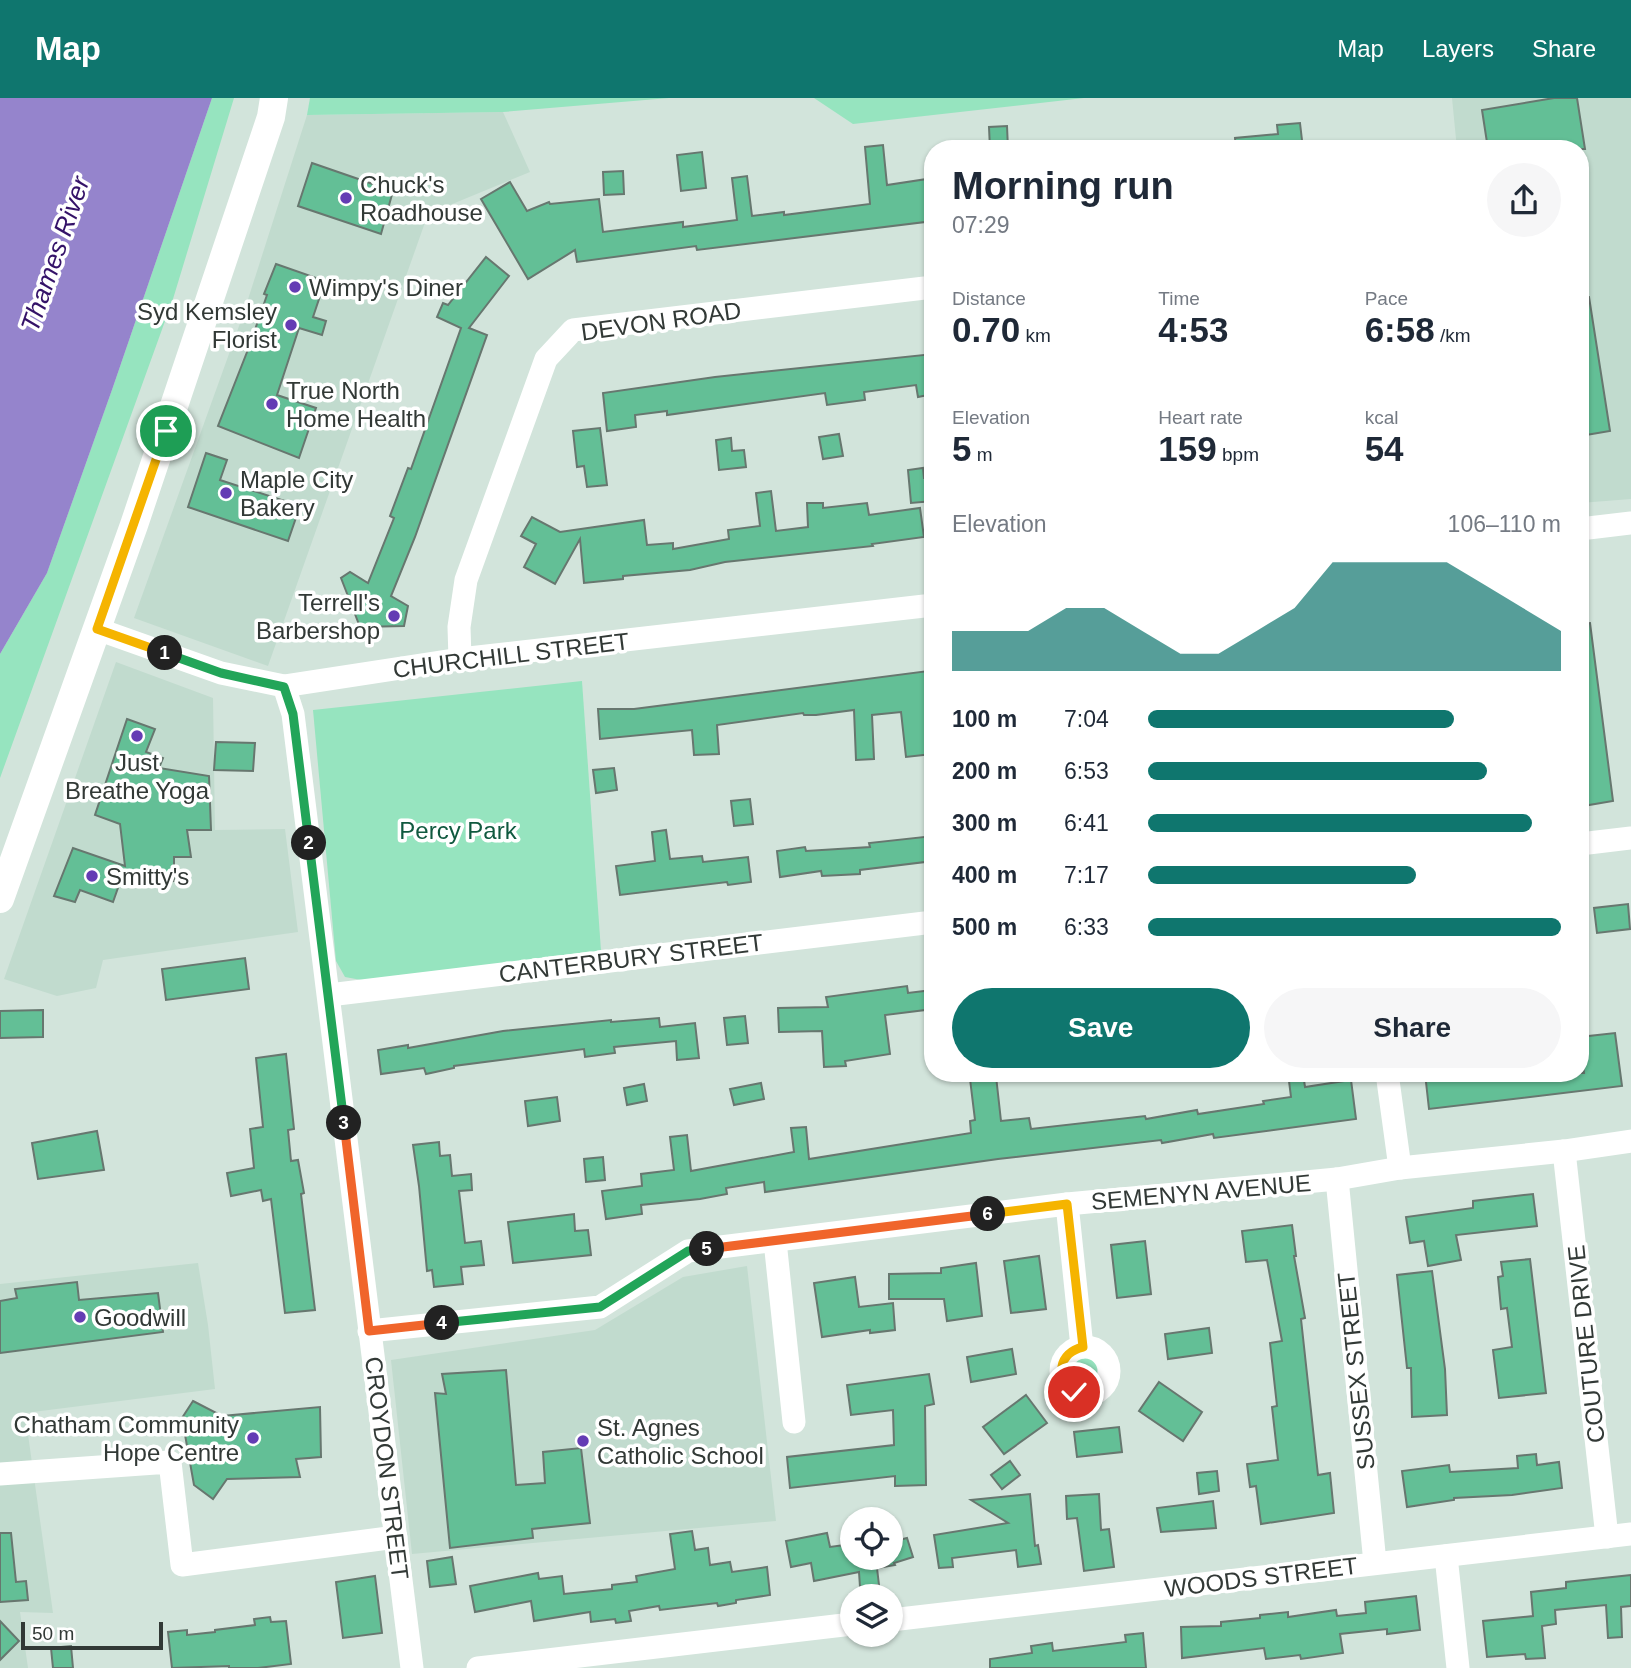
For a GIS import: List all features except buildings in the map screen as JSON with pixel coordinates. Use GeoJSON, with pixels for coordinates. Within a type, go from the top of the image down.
{"type":"FeatureCollection","features":[{"type":"Feature","properties":{"kind":"main road"},"geometry":{"type":"LineString","coordinates":[[0,899],[134,525],[271,117],[274,98]]}},
{"type":"Feature","properties":{"kind":"street","name":"DEVON ROAD"},"geometry":{"type":"LineString","coordinates":[[460,659],[459,626],[466,580],[546,359],[573,330],[924,289]]}},
{"type":"Feature","properties":{"kind":"street"},"geometry":{"type":"LineString","coordinates":[[1589,528],[1631,523]]}},
{"type":"Feature","properties":{"kind":"street","name":"CHURCHILL STREET"},"geometry":{"type":"LineString","coordinates":[[97,629],[221,673],[284,687],[460,659],[924,606]]}},
{"type":"Feature","properties":{"kind":"street","name":"CROYDON STREET"},"geometry":{"type":"LineString","coordinates":[[284,687],[293,714],[412,1668]]}},
{"type":"Feature","properties":{"kind":"street"},"geometry":{"type":"LineString","coordinates":[[1589,843],[1631,838]]}},
{"type":"Feature","properties":{"kind":"street","name":"CANTERBURY STREET"},"geometry":{"type":"LineString","coordinates":[[329,995],[924,923]]}},
{"type":"Feature","properties":{"kind":"street"},"geometry":{"type":"LineString","coordinates":[[1388,1082],[1400,1168]]}},
{"type":"Feature","properties":{"kind":"street","name":"SEMENYN AVENUE"},"geometry":{"type":"LineString","coordinates":[[369,1331],[600,1307],[688,1251],[1067,1204],[1337,1179],[1400,1168],[1564,1151],[1631,1140]]}},
{"type":"Feature","properties":{"kind":"street","name":"COUTURE DRIVE"},"geometry":{"type":"LineString","coordinates":[[1564,1151],[1607,1536]]}},
{"type":"Feature","properties":{"kind":"street","name":"SUSSEX STREET"},"geometry":{"type":"LineString","coordinates":[[1337,1179],[1375,1563]]}},
{"type":"Feature","properties":{"kind":"street"},"geometry":{"type":"LineString","coordinates":[[1067,1204],[1083,1347]]}},
{"type":"Feature","properties":{"kind":"street"},"geometry":{"type":"LineString","coordinates":[[775,1241],[794,1422]]}},
{"type":"Feature","properties":{"kind":"street"},"geometry":{"type":"LineString","coordinates":[[0,1474],[170,1462],[182,1565],[396,1537]]}},
{"type":"Feature","properties":{"kind":"street","name":"WOODS STREET"},"geometry":{"type":"LineString","coordinates":[[903,1619],[1631,1534]]}},
{"type":"Feature","properties":{"kind":"street"},"geometry":{"type":"LineString","coordinates":[[1446,1556],[1458,1668]]}},
{"type":"Feature","properties":{"kind":"street"},"geometry":{"type":"LineString","coordinates":[[478,1668],[840,1625]]}},
{"type":"Feature","properties":{"kind":"shaded area"},"geometry":{"type":"Polygon","coordinates":[[[1452,98],[1631,98],[1631,499],[1589,502],[1589,140],[1456,140],[1452,98]]]}},
{"type":"Feature","properties":{"kind":"shaded area"},"geometry":{"type":"Polygon","coordinates":[[[503,112],[530,172],[428,214],[268,666],[134,618],[243,315],[307,115],[503,112]]]}},
{"type":"Feature","properties":{"kind":"shaded area"},"geometry":{"type":"Polygon","coordinates":[[[116,662],[213,698],[215,830],[285,829],[298,932],[103,960],[96,988],[57,996],[4,979],[116,662]]]}},
{"type":"Feature","properties":{"kind":"shaded area"},"geometry":{"type":"Polygon","coordinates":[[[198,1263],[215,1389],[25,1413],[53,1613],[20,1612],[28,1668],[0,1668],[0,1284],[198,1263]]]}},
{"type":"Feature","properties":{"kind":"shaded area","name":"St. Agnes Catholic School"},"geometry":{"type":"Polygon","coordinates":[[[747,1266],[776,1521],[412,1554],[391,1360],[595,1330],[683,1277],[747,1266]]]}},
{"type":"Feature","properties":{"kind":"green space"},"geometry":{"type":"Polygon","coordinates":[[[212,98],[234,98],[173,299],[0,778],[0,654],[47,573],[212,98]]]}},
{"type":"Feature","properties":{"kind":"green space"},"geometry":{"type":"Polygon","coordinates":[[[310,98],[669,98],[503,112],[307,115],[310,98]]]}},
{"type":"Feature","properties":{"kind":"green space"},"geometry":{"type":"Polygon","coordinates":[[[814,98],[1084,98],[853,124],[814,98]]]}},
{"type":"Feature","properties":{"kind":"green space","name":"Percy Park"},"geometry":{"type":"Polygon","coordinates":[[[582,681],[601,951],[372,982],[345,977],[336,961],[313,710],[582,681]]]}},
{"type":"Feature","properties":{"kind":"green space"},"geometry":{"type":"Polygon","coordinates":[[[1085,1358],[1095,1362],[1099,1372],[1095,1382],[1085,1386],[1075,1382],[1071,1372],[1075,1362],[1085,1358]]]}},
{"type":"Feature","properties":{"kind":"water","name":"Thames River"},"geometry":{"type":"Polygon","coordinates":[[[0,98],[212,98],[47,573],[0,654],[0,98]]]}},
{"type":"Feature","properties":{"kind":"place","name":"Chuck's Roadhouse"},"geometry":{"type":"Point","coordinates":[346,198]}},
{"type":"Feature","properties":{"kind":"place","name":"Wimpy's Diner"},"geometry":{"type":"Point","coordinates":[295,287]}},
{"type":"Feature","properties":{"kind":"place","name":"Syd Kemsley Florist"},"geometry":{"type":"Point","coordinates":[291,325]}},
{"type":"Feature","properties":{"kind":"place","name":"True North Home Health"},"geometry":{"type":"Point","coordinates":[272,404]}},
{"type":"Feature","properties":{"kind":"place","name":"Maple City Bakery"},"geometry":{"type":"Point","coordinates":[226,493]}},
{"type":"Feature","properties":{"kind":"place","name":"Terrell's Barbershop"},"geometry":{"type":"Point","coordinates":[394,616]}},
{"type":"Feature","properties":{"kind":"place","name":"Just Breathe Yoga"},"geometry":{"type":"Point","coordinates":[137,736]}},
{"type":"Feature","properties":{"kind":"place","name":"Smitty's"},"geometry":{"type":"Point","coordinates":[92,876]}},
{"type":"Feature","properties":{"kind":"place","name":"Goodwill"},"geometry":{"type":"Point","coordinates":[80,1317]}},
{"type":"Feature","properties":{"kind":"place","name":"Chatham Community Hope Centre"},"geometry":{"type":"Point","coordinates":[253,1438]}},
{"type":"Feature","properties":{"kind":"place","name":"St. Agnes Catholic School"},"geometry":{"type":"Point","coordinates":[583,1441]}},
{"type":"Feature","properties":{"kind":"route"},"geometry":{"type":"LineString","coordinates":[[166,431],[97,629],[221,673],[284,687],[293,714],[369,1331],[600,1307],[688,1251],[1067,1204],[1083,1347],[1075,1349],[1064,1359],[1061,1374],[1063,1382],[1074,1392]]}}]}
